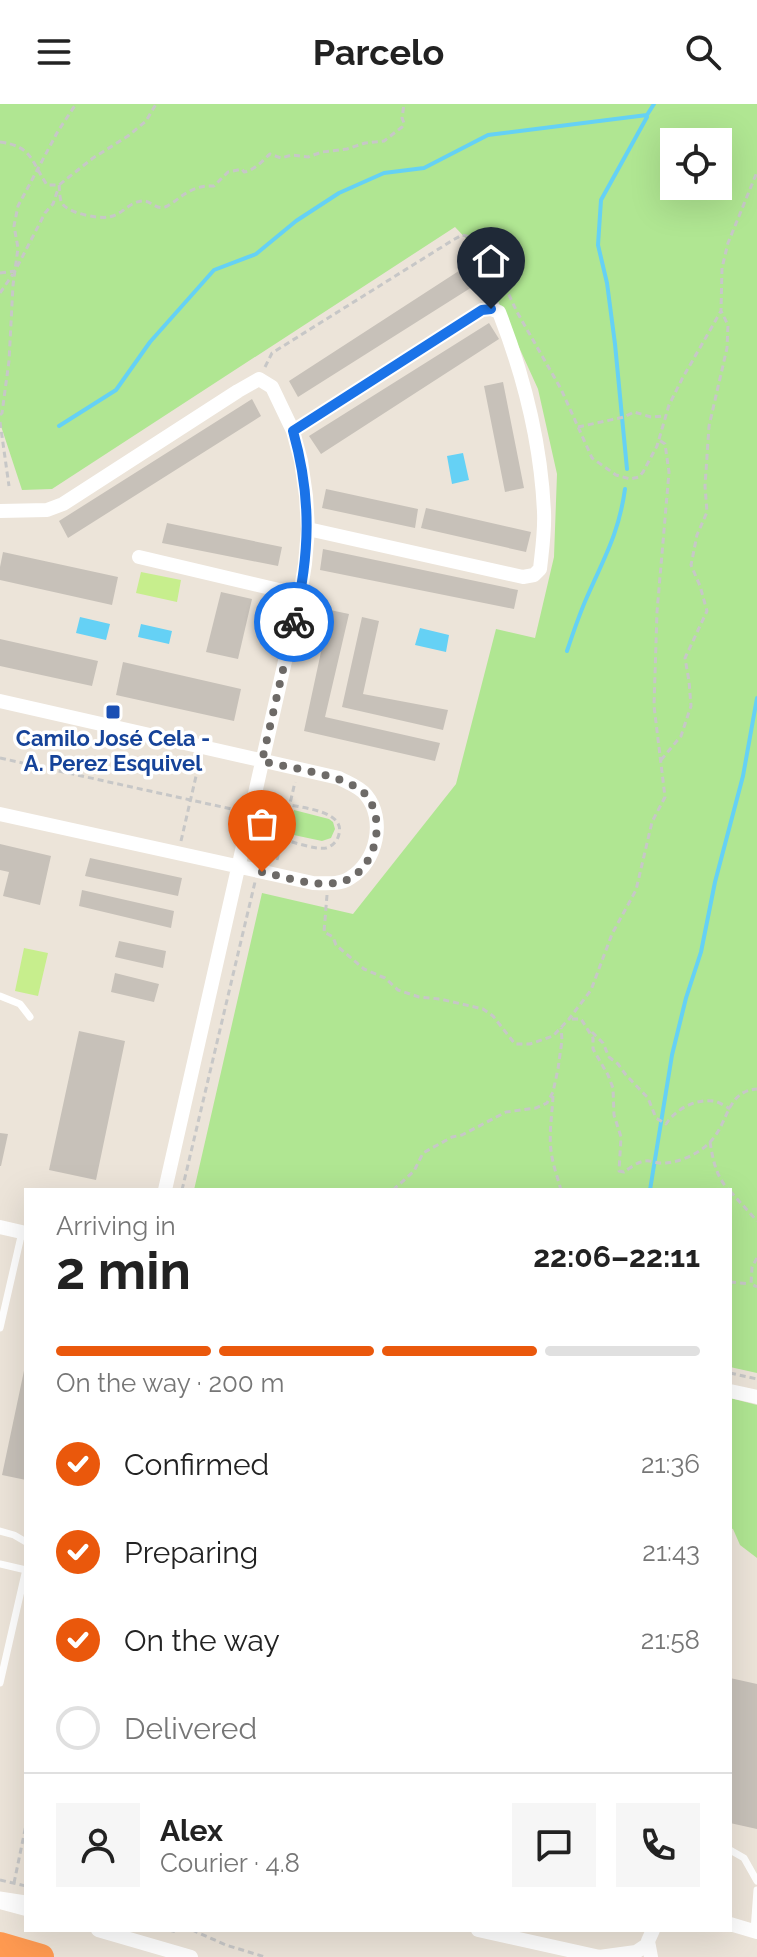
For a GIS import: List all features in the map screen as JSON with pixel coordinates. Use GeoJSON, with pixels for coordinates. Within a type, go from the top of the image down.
{"type":"FeatureCollection","features":[{"type":"Feature","properties":{"kind":"highway"},"geometry":{"type":"LineString","coordinates":[[0,1945],[41,1957]]}},
{"type":"Feature","properties":{"kind":"street"},"geometry":{"type":"LineString","coordinates":[[293,431],[482,310],[491,309],[499,312],[514,352],[528,396],[536,442],[544,514],[540,569],[534,575],[523,577],[308,529]]}},
{"type":"Feature","properties":{"kind":"street"},"geometry":{"type":"LineString","coordinates":[[0,511],[47,510],[63,504],[259,379],[272,387],[280,401],[301,461],[308,529],[300,595],[165,1188]]}},
{"type":"Feature","properties":{"kind":"street"},"geometry":{"type":"LineString","coordinates":[[139,557],[300,595]]}},
{"type":"Feature","properties":{"kind":"street"},"geometry":{"type":"LineString","coordinates":[[0,701],[339,778],[366,795],[376,816],[377,834],[372,852],[349,879],[335,883],[313,883],[0,814]]}},
{"type":"Feature","properties":{"kind":"street"},"geometry":{"type":"LineString","coordinates":[[0,1227],[24,1232]]}},
{"type":"Feature","properties":{"kind":"street"},"geometry":{"type":"LineString","coordinates":[[732,1391],[757,1397]]}},
{"type":"Feature","properties":{"kind":"street"},"geometry":{"type":"LineString","coordinates":[[0,1902],[24,1908]]}},
{"type":"Feature","properties":{"kind":"street"},"geometry":{"type":"LineString","coordinates":[[732,1925],[756,1931]]}},
{"type":"Feature","properties":{"kind":"street"},"geometry":{"type":"LineString","coordinates":[[105,1932],[191,1957]]}},
{"type":"Feature","properties":{"kind":"street"},"geometry":{"type":"LineString","coordinates":[[487,1932],[599,1957],[636,1952],[651,1944]]}},
{"type":"Feature","properties":{"kind":"lane"},"geometry":{"type":"LineString","coordinates":[[0,996],[20,1004],[30,1017]]}},
{"type":"Feature","properties":{"kind":"lane"},"geometry":{"type":"LineString","coordinates":[[0,1328],[24,1232]]}},
{"type":"Feature","properties":{"kind":"lane"},"geometry":{"type":"LineString","coordinates":[[0,1531],[24,1541]]}},
{"type":"Feature","properties":{"kind":"lane"},"geometry":{"type":"LineString","coordinates":[[0,1564],[24,1569]]}},
{"type":"Feature","properties":{"kind":"lane"},"geometry":{"type":"LineString","coordinates":[[0,1683],[4,1644],[24,1576]]}},
{"type":"Feature","properties":{"kind":"lane"},"geometry":{"type":"LineString","coordinates":[[732,1851],[744,1858],[757,1881]]}},
{"type":"Feature","properties":{"kind":"lane"},"geometry":{"type":"LineString","coordinates":[[756,1931],[757,1890]]}},
{"type":"Feature","properties":{"kind":"lane"},"geometry":{"type":"LineString","coordinates":[[0,1895],[24,1899]]}},
{"type":"Feature","properties":{"kind":"lane"},"geometry":{"type":"LineString","coordinates":[[124,1932],[136,1941]]}},
{"type":"Feature","properties":{"kind":"path"},"geometry":{"type":"LineString","coordinates":[[0,415],[9,361],[18,248],[14,226],[18,206],[76,104]]}},
{"type":"Feature","properties":{"kind":"path"},"geometry":{"type":"LineString","coordinates":[[0,293],[53,204],[59,185],[146,121],[156,104]]}},
{"type":"Feature","properties":{"kind":"path"},"geometry":{"type":"LineString","coordinates":[[59,185],[61,202],[78,213],[109,217],[140,201],[160,208],[167,207],[189,190],[198,186],[214,186],[228,172],[251,170],[270,154],[281,158],[292,155],[308,157],[384,141],[402,127],[404,104]]}},
{"type":"Feature","properties":{"kind":"path"},"geometry":{"type":"LineString","coordinates":[[0,142],[17,144],[29,153],[47,185],[59,185]]}},
{"type":"Feature","properties":{"kind":"path"},"geometry":{"type":"LineString","coordinates":[[661,760],[681,736],[691,706],[685,658],[707,611],[691,565],[697,535],[707,512],[705,486],[709,426],[727,348],[728,325],[721,311],[722,268],[728,243],[757,172]]}},
{"type":"Feature","properties":{"kind":"path"},"geometry":{"type":"LineString","coordinates":[[272,353],[453,240],[462,235],[476,238],[486,246],[493,258],[517,312],[561,389],[592,458],[616,475],[630,479],[639,477],[643,472],[682,379],[721,311]]}},
{"type":"Feature","properties":{"kind":"path"},"geometry":{"type":"LineString","coordinates":[[0,273],[15,271]]}},
{"type":"Feature","properties":{"kind":"path"},"geometry":{"type":"LineString","coordinates":[[578,427],[634,412],[651,417],[666,416]]}},
{"type":"Feature","properties":{"kind":"path"},"geometry":{"type":"LineString","coordinates":[[0,422],[9,486]]}},
{"type":"Feature","properties":{"kind":"path"},"geometry":{"type":"LineString","coordinates":[[327,883],[324,932],[333,937],[336,945],[364,969],[385,978],[398,990],[483,1009],[493,1016],[515,1044],[530,1044],[553,1036],[591,990],[612,934],[636,890],[652,822],[665,797],[654,706],[657,612],[669,472],[665,444],[659,440]]}},
{"type":"Feature","properties":{"kind":"path"},"geometry":{"type":"LineString","coordinates":[[179,853],[203,748]]}},
{"type":"Feature","properties":{"kind":"path"},"geometry":{"type":"LineString","coordinates":[[0,758],[286,822]]}},
{"type":"Feature","properties":{"kind":"path"},"geometry":{"type":"LineString","coordinates":[[182,1188],[256,879],[268,873],[282,839],[298,770]]}},
{"type":"Feature","properties":{"kind":"path"},"geometry":{"type":"LineString","coordinates":[[282,839],[326,848],[339,837],[337,820],[330,815],[290,805]]}},
{"type":"Feature","properties":{"kind":"path"},"geometry":{"type":"LineString","coordinates":[[569,1019],[581,1019],[589,1030],[593,1049],[613,1088],[614,1115],[621,1137],[619,1171],[624,1172],[648,1160],[656,1163],[678,1161],[696,1153],[721,1128],[733,1099],[741,1092],[757,1089]]}},
{"type":"Feature","properties":{"kind":"path"},"geometry":{"type":"LineString","coordinates":[[560,1188],[552,1158],[550,1128],[561,1028]]}},
{"type":"Feature","properties":{"kind":"path"},"geometry":{"type":"LineString","coordinates":[[589,1030],[603,1043],[609,1057],[648,1098],[656,1118],[666,1124],[673,1114],[698,1102],[713,1101],[730,1109]]}},
{"type":"Feature","properties":{"kind":"path"},"geometry":{"type":"LineString","coordinates":[[395,1188],[414,1171],[423,1153],[506,1112],[536,1108],[547,1103],[553,1092]]}},
{"type":"Feature","properties":{"kind":"path"},"geometry":{"type":"LineString","coordinates":[[710,1142],[721,1181],[728,1188]]}},
{"type":"Feature","properties":{"kind":"path"},"geometry":{"type":"LineString","coordinates":[[732,1192],[757,1221]]}},
{"type":"Feature","properties":{"kind":"path"},"geometry":{"type":"LineString","coordinates":[[751,1284],[752,1267],[757,1258]]}},
{"type":"Feature","properties":{"kind":"path"},"geometry":{"type":"LineString","coordinates":[[732,1282],[757,1287]]}},
{"type":"Feature","properties":{"kind":"path"},"geometry":{"type":"LineString","coordinates":[[732,1373],[757,1379]]}},
{"type":"Feature","properties":{"kind":"path"},"geometry":{"type":"LineString","coordinates":[[14,1883],[24,1835]]}},
{"type":"Feature","properties":{"kind":"path"},"geometry":{"type":"LineString","coordinates":[[0,1880],[24,1886]]}},
{"type":"Feature","properties":{"kind":"path"},"geometry":{"type":"LineString","coordinates":[[197,1932],[265,1957]]}},
{"type":"Feature","properties":{"kind":"green space"},"geometry":{"type":"Polygon","coordinates":[[[0,104],[757,104],[757,1373],[732,1367],[732,1188],[194,1188],[262,893],[353,914],[456,784],[496,629],[535,638],[554,557],[557,474],[538,389],[473,246],[455,227],[52,489],[22,490],[0,423],[0,104]]]}},
{"type":"Feature","properties":{"kind":"green space"},"geometry":{"type":"Polygon","coordinates":[[[141,572],[181,580],[177,602],[136,593],[141,572]]]}},
{"type":"Feature","properties":{"kind":"green space"},"geometry":{"type":"Polygon","coordinates":[[[294,810],[333,822],[335,829],[331,838],[322,841],[289,834],[294,810]]]}},
{"type":"Feature","properties":{"kind":"green space"},"geometry":{"type":"Polygon","coordinates":[[[24,948],[48,953],[38,996],[15,991],[24,948]]]}},
{"type":"Feature","properties":{"kind":"green space"},"geometry":{"type":"Polygon","coordinates":[[[732,1399],[757,1405],[757,1558],[740,1545],[733,1529],[732,1399]]]}},
{"type":"Feature","properties":{"kind":"water"},"geometry":{"type":"Polygon","coordinates":[[[463,453],[469,480],[452,484],[447,456],[463,453]]]}},
{"type":"Feature","properties":{"kind":"water"},"geometry":{"type":"Polygon","coordinates":[[[80,617],[110,624],[106,640],[76,633],[80,617]]]}},
{"type":"Feature","properties":{"kind":"water"},"geometry":{"type":"Polygon","coordinates":[[[141,624],[172,631],[169,644],[138,637],[141,624]]]}},
{"type":"Feature","properties":{"kind":"water"},"geometry":{"type":"Polygon","coordinates":[[[420,628],[449,635],[446,652],[415,645],[420,628]]]}},
{"type":"Feature","properties":{"kind":"building"},"geometry":{"type":"Polygon","coordinates":[[[468,265],[480,282],[298,397],[289,381],[468,265]]]}},
{"type":"Feature","properties":{"kind":"building"},"geometry":{"type":"Polygon","coordinates":[[[489,323],[499,339],[321,454],[309,436],[489,323]]]}},
{"type":"Feature","properties":{"kind":"building"},"geometry":{"type":"Polygon","coordinates":[[[503,382],[524,488],[505,492],[484,386],[503,382]]]}},
{"type":"Feature","properties":{"kind":"building"},"geometry":{"type":"Polygon","coordinates":[[[252,399],[261,416],[68,538],[59,521],[252,399]]]}},
{"type":"Feature","properties":{"kind":"building"},"geometry":{"type":"Polygon","coordinates":[[[326,489],[418,509],[415,528],[322,508],[326,489]]]}},
{"type":"Feature","properties":{"kind":"building"},"geometry":{"type":"Polygon","coordinates":[[[426,508],[531,532],[526,552],[421,528],[426,508]]]}},
{"type":"Feature","properties":{"kind":"building"},"geometry":{"type":"Polygon","coordinates":[[[167,523],[282,547],[278,566],[162,543],[167,523]]]}},
{"type":"Feature","properties":{"kind":"building"},"geometry":{"type":"Polygon","coordinates":[[[323,549],[518,590],[514,609],[320,570],[323,549]]]}},
{"type":"Feature","properties":{"kind":"building"},"geometry":{"type":"Polygon","coordinates":[[[3,552],[118,577],[112,605],[0,580],[3,552]]]}},
{"type":"Feature","properties":{"kind":"building"},"geometry":{"type":"Polygon","coordinates":[[[221,592],[252,599],[238,659],[206,652],[221,592]]]}},
{"type":"Feature","properties":{"kind":"building"},"geometry":{"type":"Polygon","coordinates":[[[330,610],[349,614],[325,717],[440,743],[435,761],[304,731],[330,610]]]}},
{"type":"Feature","properties":{"kind":"building"},"geometry":{"type":"Polygon","coordinates":[[[362,617],[379,621],[363,694],[448,710],[443,730],[342,707],[362,617]]]}},
{"type":"Feature","properties":{"kind":"building"},"geometry":{"type":"Polygon","coordinates":[[[0,639],[98,661],[92,686],[0,666],[0,639]]]}},
{"type":"Feature","properties":{"kind":"building"},"geometry":{"type":"Polygon","coordinates":[[[123,662],[241,689],[234,721],[116,695],[123,662]]]}},
{"type":"Feature","properties":{"kind":"building"},"geometry":{"type":"Polygon","coordinates":[[[0,844],[51,856],[40,905],[3,896],[9,872],[0,870],[0,844]]]}},
{"type":"Feature","properties":{"kind":"building"},"geometry":{"type":"Polygon","coordinates":[[[90,858],[182,878],[178,896],[85,876],[90,858]]]}},
{"type":"Feature","properties":{"kind":"building"},"geometry":{"type":"Polygon","coordinates":[[[82,890],[174,911],[171,928],[79,906],[82,890]]]}},
{"type":"Feature","properties":{"kind":"building"},"geometry":{"type":"Polygon","coordinates":[[[119,941],[166,951],[163,968],[115,957],[119,941]]]}},
{"type":"Feature","properties":{"kind":"building"},"geometry":{"type":"Polygon","coordinates":[[[115,973],[159,984],[154,1002],[111,992],[115,973]]]}},
{"type":"Feature","properties":{"kind":"building"},"geometry":{"type":"Polygon","coordinates":[[[79,1031],[125,1041],[96,1180],[49,1170],[79,1031]]]}},
{"type":"Feature","properties":{"kind":"building"},"geometry":{"type":"Polygon","coordinates":[[[0,1133],[8,1134],[1,1166],[0,1166],[0,1133]]]}},
{"type":"Feature","properties":{"kind":"building"},"geometry":{"type":"Polygon","coordinates":[[[24,1371],[24,1480],[2,1475],[24,1371]]]}},
{"type":"Feature","properties":{"kind":"building"},"geometry":{"type":"Polygon","coordinates":[[[732,1678],[757,1684],[757,1829],[732,1823],[732,1678]]]}},
{"type":"Feature","properties":{"kind":"waterway"},"geometry":{"type":"LineString","coordinates":[[59,426],[116,390],[150,342],[214,270],[256,254],[296,221],[339,193],[384,173],[424,168],[488,135],[647,115],[654,104]]}},
{"type":"Feature","properties":{"kind":"waterway"},"geometry":{"type":"LineString","coordinates":[[627,469],[615,344],[607,283],[598,245],[601,200],[647,117]]}},
{"type":"Feature","properties":{"kind":"waterway"},"geometry":{"type":"LineString","coordinates":[[567,651],[615,532],[625,489]]}},
{"type":"Feature","properties":{"kind":"waterway"},"geometry":{"type":"LineString","coordinates":[[650,1188],[672,1055],[701,952],[715,882],[743,776],[757,698]]}},
{"type":"Feature","properties":{"kind":"way so far"},"geometry":{"type":"LineString","coordinates":[[262,872],[313,883],[335,883],[349,879],[372,852],[377,834],[376,816],[366,795],[353,785],[339,778],[262,761],[294,622]]}},
{"type":"Feature","properties":{"kind":"place","name":"Camilo José Cela - A. Perez Esquivel"},"geometry":{"type":"Point","coordinates":[113,712]}},
{"type":"Feature","properties":{"kind":"route"},"geometry":{"type":"LineString","coordinates":[[294,622],[308,529],[301,461],[293,431],[482,310],[491,309]]}}]}
